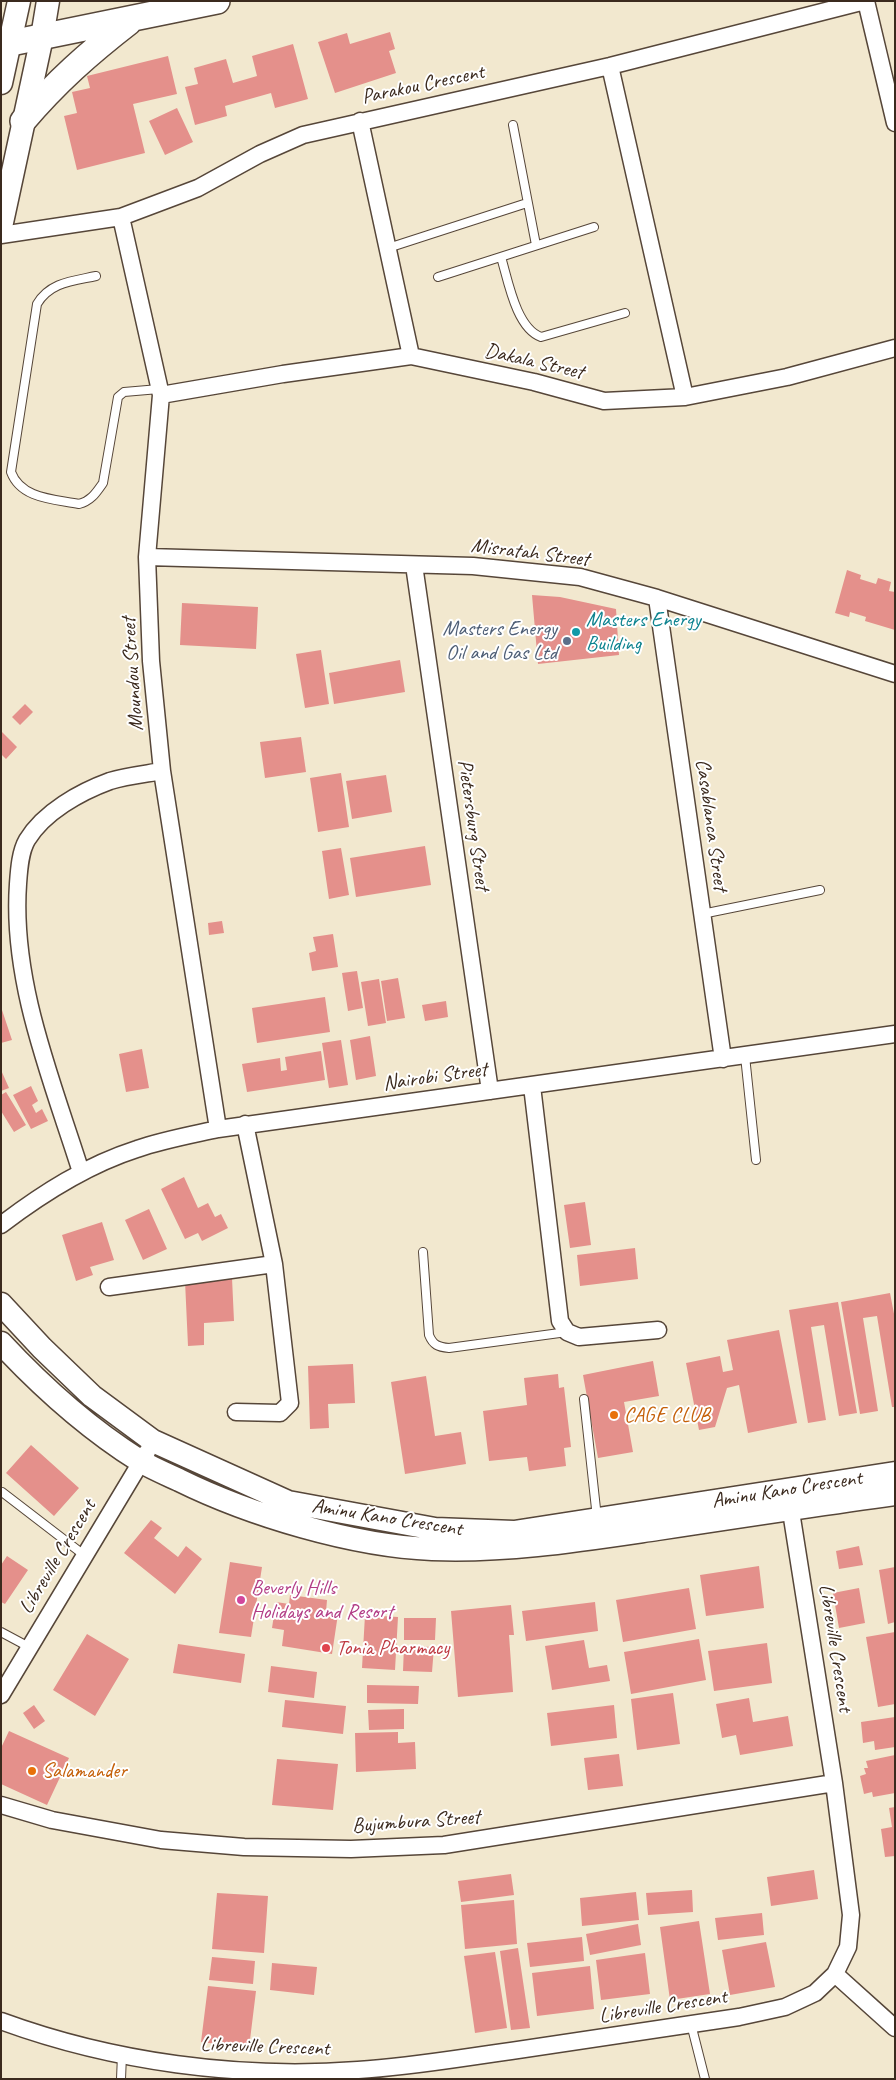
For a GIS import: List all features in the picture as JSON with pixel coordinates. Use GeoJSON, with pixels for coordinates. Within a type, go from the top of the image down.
{"type":"FeatureCollection","features":[{"type":"Feature","properties":{"kind":"main road"},"geometry":{"type":"LineString","coordinates":[[6,44],[217,1]]}},
{"type":"Feature","properties":{"kind":"main road"},"geometry":{"type":"LineString","coordinates":[[23,120],[56,83],[85,56],[134,18]]}},
{"type":"Feature","properties":{"kind":"street"},"geometry":{"type":"LineString","coordinates":[[1,83],[6,44],[19,1]]}},
{"type":"Feature","properties":{"kind":"street"},"geometry":{"type":"LineString","coordinates":[[1,226],[48,1]]}},
{"type":"Feature","properties":{"kind":"street"},"geometry":{"type":"LineString","coordinates":[[865,1],[895,123]]}},
{"type":"Feature","properties":{"kind":"street","name":"Parakou Crescent"},"geometry":{"type":"LineString","coordinates":[[1,235],[122,217],[198,188],[260,154],[304,134],[610,66],[865,1]]}},
{"type":"Feature","properties":{"kind":"street"},"geometry":{"type":"LineString","coordinates":[[610,66],[685,397]]}},
{"type":"Feature","properties":{"kind":"street"},"geometry":{"type":"LineString","coordinates":[[360,121],[411,356]]}},
{"type":"Feature","properties":{"kind":"street","name":"Moundou Street"},"geometry":{"type":"LineString","coordinates":[[122,217],[160,392],[147,557],[151,661],[162,771],[218,1129]]}},
{"type":"Feature","properties":{"kind":"street","name":"Dakala Street"},"geometry":{"type":"LineString","coordinates":[[160,392],[411,356],[534,382],[604,401],[685,397],[787,377],[895,348]]}},
{"type":"Feature","properties":{"kind":"street","name":"Misratah Street"},"geometry":{"type":"LineString","coordinates":[[147,557],[473,566],[580,577],[657,598],[895,674]]}},
{"type":"Feature","properties":{"kind":"street","name":"Pietersburg Street"},"geometry":{"type":"LineString","coordinates":[[414,564],[490,1091]]}},
{"type":"Feature","properties":{"kind":"street","name":"Casablanca Street"},"geometry":{"type":"LineString","coordinates":[[657,598],[723,1059]]}},
{"type":"Feature","properties":{"kind":"street"},"geometry":{"type":"LineString","coordinates":[[81,1172],[28,1000],[20,950],[16,904],[19,869],[27,841],[43,820],[71,800],[111,781],[162,771]]}},
{"type":"Feature","properties":{"kind":"street","name":"Nairobi Street"},"geometry":{"type":"LineString","coordinates":[[1,1225],[26,1206],[81,1172],[137,1149],[218,1129],[895,1034]]}},
{"type":"Feature","properties":{"kind":"street"},"geometry":{"type":"LineString","coordinates":[[532,1086],[556,1303],[560,1321],[567,1332],[579,1337],[658,1330]]}},
{"type":"Feature","properties":{"kind":"street"},"geometry":{"type":"LineString","coordinates":[[236,1412],[280,1412],[290,1403],[274,1264],[246,1124]]}},
{"type":"Feature","properties":{"kind":"street"},"geometry":{"type":"LineString","coordinates":[[109,1287],[274,1264]]}},
{"type":"Feature","properties":{"kind":"street","name":"Aminu Kano Crescent"},"geometry":{"type":"LineString","coordinates":[[1,1304],[42,1348],[92,1396],[153,1441],[288,1502],[435,1529],[514,1532],[597,1520],[789,1499],[895,1473]]}},
{"type":"Feature","properties":{"kind":"street"},"geometry":{"type":"LineString","coordinates":[[1,1343],[23,1366],[79,1416],[141,1462],[206,1493],[267,1516],[362,1541],[430,1549],[500,1549],[561,1543],[789,1499],[895,1494]]}},
{"type":"Feature","properties":{"kind":"street","name":"Libreville Crescent"},"geometry":{"type":"LineString","coordinates":[[1,1695],[153,1441]]}},
{"type":"Feature","properties":{"kind":"street","name":"Libreville Crescent"},"geometry":{"type":"LineString","coordinates":[[1,2021],[32,2032],[122,2055],[193,2066],[270,2072],[357,2070],[455,2059],[691,2024],[784,2007],[815,1993],[835,1974],[848,1947],[851,1915],[834,1783],[789,1499]]}},
{"type":"Feature","properties":{"kind":"street","name":"Bujumbura Street"},"geometry":{"type":"LineString","coordinates":[[1,1805],[52,1820],[161,1840],[244,1847],[352,1849],[444,1845],[834,1783]]}},
{"type":"Feature","properties":{"kind":"street"},"geometry":{"type":"LineString","coordinates":[[835,1974],[895,2028]]}},
{"type":"Feature","properties":{"kind":"lane"},"geometry":{"type":"LineString","coordinates":[[513,125],[536,245]]}},
{"type":"Feature","properties":{"kind":"lane"},"geometry":{"type":"LineString","coordinates":[[388,248],[527,203]]}},
{"type":"Feature","properties":{"kind":"lane"},"geometry":{"type":"LineString","coordinates":[[438,277],[594,227]]}},
{"type":"Feature","properties":{"kind":"lane"},"geometry":{"type":"LineString","coordinates":[[501,257],[523,323],[531,333],[541,336],[625,313]]}},
{"type":"Feature","properties":{"kind":"lane"},"geometry":{"type":"LineString","coordinates":[[96,276],[56,285],[42,296],[37,304],[11,472],[14,481],[20,489],[31,494],[79,504],[86,502],[95,495],[103,483],[118,397],[124,392],[160,392]]}},
{"type":"Feature","properties":{"kind":"lane"},"geometry":{"type":"LineString","coordinates":[[702,914],[820,890]]}},
{"type":"Feature","properties":{"kind":"lane"},"geometry":{"type":"LineString","coordinates":[[745,1056],[756,1160]]}},
{"type":"Feature","properties":{"kind":"lane"},"geometry":{"type":"LineString","coordinates":[[423,1252],[429,1335],[432,1342],[440,1347],[449,1348],[567,1332]]}},
{"type":"Feature","properties":{"kind":"lane"},"geometry":{"type":"LineString","coordinates":[[584,1399],[597,1520]]}},
{"type":"Feature","properties":{"kind":"lane"},"geometry":{"type":"LineString","coordinates":[[2,1492],[84,1555]]}},
{"type":"Feature","properties":{"kind":"lane"},"geometry":{"type":"LineString","coordinates":[[1,1632],[28,1647]]}},
{"type":"Feature","properties":{"kind":"lane"},"geometry":{"type":"LineString","coordinates":[[691,2024],[705,2079]]}},
{"type":"Feature","properties":{"kind":"lane"},"geometry":{"type":"LineString","coordinates":[[121,2079],[122,2055]]}},
{"type":"Feature","properties":{"kind":"building"},"geometry":{"type":"Polygon","coordinates":[[[390,32],[395,49],[389,51],[396,73],[335,93],[318,42],[347,33],[350,44],[390,32]]]}},
{"type":"Feature","properties":{"kind":"building"},"geometry":{"type":"Polygon","coordinates":[[[293,44],[308,99],[275,108],[271,93],[225,106],[227,116],[195,125],[185,87],[198,84],[194,68],[226,59],[233,83],[257,76],[252,56],[293,44]]]}},
{"type":"Feature","properties":{"kind":"building"},"geometry":{"type":"Polygon","coordinates":[[[168,56],[177,94],[133,104],[145,153],[77,170],[64,116],[77,113],[72,92],[90,88],[87,76],[168,56]]]}},
{"type":"Feature","properties":{"kind":"building"},"geometry":{"type":"Polygon","coordinates":[[[177,108],[193,142],[165,155],[149,121],[177,108]]]}},
{"type":"Feature","properties":{"kind":"building"},"geometry":{"type":"Polygon","coordinates":[[[847,570],[861,575],[860,579],[876,584],[878,578],[891,582],[889,591],[895,592],[895,630],[865,621],[866,617],[850,612],[849,617],[835,613],[847,570]]]}},
{"type":"Feature","properties":{"kind":"building","name":"Masters Energy Building"},"geometry":{"type":"Polygon","coordinates":[[[532,595],[560,597],[616,609],[619,655],[538,664],[532,595]]]}},
{"type":"Feature","properties":{"kind":"building"},"geometry":{"type":"Polygon","coordinates":[[[182,603],[258,607],[256,649],[180,645],[182,603]]]}},
{"type":"Feature","properties":{"kind":"building"},"geometry":{"type":"Polygon","coordinates":[[[321,650],[329,704],[305,708],[296,654],[321,650]]]}},
{"type":"Feature","properties":{"kind":"building"},"geometry":{"type":"Polygon","coordinates":[[[400,660],[405,692],[334,704],[329,673],[400,660]]]}},
{"type":"Feature","properties":{"kind":"building"},"geometry":{"type":"Polygon","coordinates":[[[25,704],[33,712],[20,725],[12,717],[25,704]]]}},
{"type":"Feature","properties":{"kind":"building"},"geometry":{"type":"Polygon","coordinates":[[[1,731],[17,747],[6,759],[1,754],[1,731]]]}},
{"type":"Feature","properties":{"kind":"building"},"geometry":{"type":"Polygon","coordinates":[[[301,737],[306,772],[265,778],[260,742],[301,737]]]}},
{"type":"Feature","properties":{"kind":"building"},"geometry":{"type":"Polygon","coordinates":[[[341,773],[349,827],[318,832],[310,778],[341,773]]]}},
{"type":"Feature","properties":{"kind":"building"},"geometry":{"type":"Polygon","coordinates":[[[386,775],[392,812],[352,819],[346,781],[386,775]]]}},
{"type":"Feature","properties":{"kind":"building"},"geometry":{"type":"Polygon","coordinates":[[[425,846],[431,885],[356,897],[350,858],[425,846]]]}},
{"type":"Feature","properties":{"kind":"building"},"geometry":{"type":"Polygon","coordinates":[[[341,848],[349,895],[329,899],[322,851],[341,848]]]}},
{"type":"Feature","properties":{"kind":"building"},"geometry":{"type":"Polygon","coordinates":[[[222,921],[224,933],[209,935],[208,923],[222,921]]]}},
{"type":"Feature","properties":{"kind":"building"},"geometry":{"type":"Polygon","coordinates":[[[333,934],[338,967],[312,971],[309,953],[316,951],[313,937],[333,934]]]}},
{"type":"Feature","properties":{"kind":"building"},"geometry":{"type":"Polygon","coordinates":[[[357,971],[363,1008],[348,1011],[342,973],[357,971]]]}},
{"type":"Feature","properties":{"kind":"building"},"geometry":{"type":"Polygon","coordinates":[[[398,978],[405,1018],[387,1021],[381,981],[398,978]]]}},
{"type":"Feature","properties":{"kind":"building"},"geometry":{"type":"Polygon","coordinates":[[[379,979],[386,1023],[368,1026],[361,982],[379,979]]]}},
{"type":"Feature","properties":{"kind":"building"},"geometry":{"type":"Polygon","coordinates":[[[325,997],[330,1032],[257,1043],[252,1008],[325,997]]]}},
{"type":"Feature","properties":{"kind":"building"},"geometry":{"type":"Polygon","coordinates":[[[446,1001],[448,1017],[425,1021],[422,1005],[446,1001]]]}},
{"type":"Feature","properties":{"kind":"building"},"geometry":{"type":"Polygon","coordinates":[[[1,1007],[12,1040],[1,1043],[1,1007]]]}},
{"type":"Feature","properties":{"kind":"building"},"geometry":{"type":"Polygon","coordinates":[[[370,1036],[376,1076],[356,1080],[350,1040],[370,1036]]]}},
{"type":"Feature","properties":{"kind":"building"},"geometry":{"type":"Polygon","coordinates":[[[341,1040],[348,1085],[329,1088],[322,1043],[341,1040]]]}},
{"type":"Feature","properties":{"kind":"building"},"geometry":{"type":"Polygon","coordinates":[[[142,1049],[149,1088],[126,1092],[119,1054],[142,1049]]]}},
{"type":"Feature","properties":{"kind":"building"},"geometry":{"type":"Polygon","coordinates":[[[321,1051],[325,1080],[247,1092],[242,1064],[280,1058],[281,1071],[287,1070],[285,1057],[321,1051]]]}},
{"type":"Feature","properties":{"kind":"building"},"geometry":{"type":"Polygon","coordinates":[[[1,1070],[9,1088],[1,1091],[1,1070]]]}},
{"type":"Feature","properties":{"kind":"building"},"geometry":{"type":"Polygon","coordinates":[[[31,1086],[38,1101],[32,1105],[36,1113],[42,1109],[48,1121],[31,1129],[13,1095],[31,1086]]]}},
{"type":"Feature","properties":{"kind":"building"},"geometry":{"type":"Polygon","coordinates":[[[6,1092],[26,1125],[14,1132],[1,1111],[1,1095],[6,1092]]]}},
{"type":"Feature","properties":{"kind":"building"},"geometry":{"type":"Polygon","coordinates":[[[184,1177],[198,1208],[208,1203],[215,1217],[221,1214],[228,1228],[202,1241],[198,1233],[185,1239],[161,1189],[184,1177]]]}},
{"type":"Feature","properties":{"kind":"building"},"geometry":{"type":"Polygon","coordinates":[[[585,1202],[591,1245],[570,1248],[564,1205],[585,1202]]]}},
{"type":"Feature","properties":{"kind":"building"},"geometry":{"type":"Polygon","coordinates":[[[149,1209],[167,1249],[143,1260],[125,1220],[149,1209]]]}},
{"type":"Feature","properties":{"kind":"building"},"geometry":{"type":"Polygon","coordinates":[[[102,1222],[114,1260],[90,1267],[93,1275],[76,1281],[62,1235],[102,1222]]]}},
{"type":"Feature","properties":{"kind":"building"},"geometry":{"type":"Polygon","coordinates":[[[635,1248],[638,1279],[580,1286],[577,1255],[635,1248]]]}},
{"type":"Feature","properties":{"kind":"building"},"geometry":{"type":"Polygon","coordinates":[[[232,1278],[234,1321],[204,1323],[204,1345],[188,1346],[185,1281],[232,1278]]]}},
{"type":"Feature","properties":{"kind":"building"},"geometry":{"type":"Polygon","coordinates":[[[890,1293],[895,1319],[895,1407],[892,1407],[877,1316],[863,1318],[878,1411],[860,1414],[841,1302],[890,1293]]]}},
{"type":"Feature","properties":{"kind":"building"},"geometry":{"type":"Polygon","coordinates":[[[838,1302],[857,1413],[839,1416],[824,1325],[811,1327],[826,1420],[808,1423],[789,1310],[838,1302]]]}},
{"type":"Feature","properties":{"kind":"building"},"geometry":{"type":"Polygon","coordinates":[[[779,1330],[797,1423],[748,1433],[739,1385],[727,1388],[715,1427],[699,1430],[686,1363],[720,1356],[723,1372],[733,1370],[727,1340],[779,1330]]]}},
{"type":"Feature","properties":{"kind":"building"},"geometry":{"type":"Polygon","coordinates":[[[653,1361],[659,1396],[624,1402],[633,1452],[598,1458],[583,1375],[653,1361]]]}},
{"type":"Feature","properties":{"kind":"building"},"geometry":{"type":"Polygon","coordinates":[[[353,1364],[355,1403],[328,1404],[329,1428],[310,1429],[308,1366],[353,1364]]]}},
{"type":"Feature","properties":{"kind":"building"},"geometry":{"type":"Polygon","coordinates":[[[558,1374],[559,1388],[564,1387],[571,1447],[564,1448],[566,1466],[529,1471],[527,1457],[489,1461],[483,1411],[527,1405],[524,1378],[558,1374]]]}},
{"type":"Feature","properties":{"kind":"building"},"geometry":{"type":"Polygon","coordinates":[[[426,1376],[435,1436],[461,1432],[466,1464],[405,1474],[391,1382],[426,1376]]]}},
{"type":"Feature","properties":{"kind":"building"},"geometry":{"type":"Polygon","coordinates":[[[31,1445],[79,1488],[54,1516],[6,1473],[31,1445]]]}},
{"type":"Feature","properties":{"kind":"building"},"geometry":{"type":"Polygon","coordinates":[[[151,1520],[162,1528],[154,1538],[178,1557],[186,1546],[202,1559],[175,1594],[124,1553],[151,1520]]]}},
{"type":"Feature","properties":{"kind":"building"},"geometry":{"type":"Polygon","coordinates":[[[859,1546],[863,1565],[839,1569],[836,1551],[859,1546]]]}},
{"type":"Feature","properties":{"kind":"building"},"geometry":{"type":"Polygon","coordinates":[[[7,1556],[28,1570],[5,1604],[1,1602],[1,1565],[7,1556]]]}},
{"type":"Feature","properties":{"kind":"building","name":"Beverly Hills Holidays and Resort"},"geometry":{"type":"Polygon","coordinates":[[[230,1562],[262,1567],[251,1637],[219,1633],[230,1562]]]}},
{"type":"Feature","properties":{"kind":"building"},"geometry":{"type":"Polygon","coordinates":[[[759,1566],[764,1608],[706,1616],[700,1575],[759,1566]]]}},
{"type":"Feature","properties":{"kind":"building"},"geometry":{"type":"Polygon","coordinates":[[[895,1567],[895,1622],[888,1624],[879,1570],[895,1567]]]}},
{"type":"Feature","properties":{"kind":"building"},"geometry":{"type":"Polygon","coordinates":[[[689,1588],[696,1629],[623,1642],[616,1600],[689,1588]]]}},
{"type":"Feature","properties":{"kind":"building"},"geometry":{"type":"Polygon","coordinates":[[[859,1588],[865,1623],[839,1628],[833,1593],[859,1588]]]}},
{"type":"Feature","properties":{"kind":"building"},"geometry":{"type":"Polygon","coordinates":[[[290,1595],[327,1600],[326,1612],[338,1614],[332,1654],[282,1646],[284,1630],[272,1628],[276,1602],[289,1604],[290,1595]]]}},
{"type":"Feature","properties":{"kind":"building"},"geometry":{"type":"Polygon","coordinates":[[[595,1602],[598,1631],[526,1641],[522,1611],[595,1602]]]}},
{"type":"Feature","properties":{"kind":"building"},"geometry":{"type":"Polygon","coordinates":[[[511,1605],[514,1635],[509,1635],[513,1692],[458,1697],[451,1611],[511,1605]]]}},
{"type":"Feature","properties":{"kind":"building"},"geometry":{"type":"Polygon","coordinates":[[[365,1615],[398,1617],[395,1670],[362,1668],[365,1615]]]}},
{"type":"Feature","properties":{"kind":"building"},"geometry":{"type":"Polygon","coordinates":[[[404,1618],[436,1618],[435,1640],[404,1640],[404,1618]]]}},
{"type":"Feature","properties":{"kind":"building"},"geometry":{"type":"Polygon","coordinates":[[[895,1632],[895,1704],[878,1707],[866,1637],[895,1632]]]}},
{"type":"Feature","properties":{"kind":"building"},"geometry":{"type":"Polygon","coordinates":[[[87,1634],[129,1659],[95,1716],[53,1690],[87,1634]]]}},
{"type":"Feature","properties":{"kind":"building"},"geometry":{"type":"Polygon","coordinates":[[[699,1639],[706,1680],[631,1694],[624,1652],[699,1639]]]}},
{"type":"Feature","properties":{"kind":"building"},"geometry":{"type":"Polygon","coordinates":[[[584,1640],[589,1668],[607,1665],[610,1681],[552,1690],[545,1646],[584,1640]]]}},
{"type":"Feature","properties":{"kind":"building"},"geometry":{"type":"Polygon","coordinates":[[[767,1643],[772,1683],[714,1691],[708,1651],[767,1643]]]}},
{"type":"Feature","properties":{"kind":"building"},"geometry":{"type":"Polygon","coordinates":[[[178,1644],[245,1654],[241,1683],[173,1673],[178,1644]]]}},
{"type":"Feature","properties":{"kind":"building"},"geometry":{"type":"Polygon","coordinates":[[[404,1646],[434,1647],[432,1672],[403,1671],[404,1646]]]}},
{"type":"Feature","properties":{"kind":"building"},"geometry":{"type":"Polygon","coordinates":[[[271,1666],[317,1672],[314,1698],[268,1692],[271,1666]]]}},
{"type":"Feature","properties":{"kind":"building"},"geometry":{"type":"Polygon","coordinates":[[[367,1685],[419,1686],[418,1704],[367,1703],[367,1685]]]}},
{"type":"Feature","properties":{"kind":"building"},"geometry":{"type":"Polygon","coordinates":[[[673,1693],[680,1744],[637,1750],[631,1699],[673,1693]]]}},
{"type":"Feature","properties":{"kind":"building"},"geometry":{"type":"Polygon","coordinates":[[[749,1698],[753,1722],[788,1716],[793,1746],[740,1755],[736,1735],[722,1738],[716,1704],[749,1698]]]}},
{"type":"Feature","properties":{"kind":"building"},"geometry":{"type":"Polygon","coordinates":[[[285,1700],[346,1706],[343,1734],[282,1727],[285,1700]]]}},
{"type":"Feature","properties":{"kind":"building"},"geometry":{"type":"Polygon","coordinates":[[[34,1705],[45,1721],[34,1729],[23,1713],[34,1705]]]}},
{"type":"Feature","properties":{"kind":"building"},"geometry":{"type":"Polygon","coordinates":[[[614,1705],[617,1738],[551,1746],[547,1713],[614,1705]]]}},
{"type":"Feature","properties":{"kind":"building"},"geometry":{"type":"Polygon","coordinates":[[[404,1709],[404,1729],[369,1730],[368,1710],[404,1709]]]}},
{"type":"Feature","properties":{"kind":"building"},"geometry":{"type":"Polygon","coordinates":[[[895,1717],[895,1747],[875,1750],[874,1741],[863,1743],[861,1722],[895,1717]]]}},
{"type":"Feature","properties":{"kind":"building","name":"Salamander"},"geometry":{"type":"Polygon","coordinates":[[[9,1731],[69,1758],[47,1805],[1,1784],[1,1748],[9,1731]]]}},
{"type":"Feature","properties":{"kind":"building"},"geometry":{"type":"Polygon","coordinates":[[[398,1732],[398,1743],[415,1742],[416,1769],[356,1772],[355,1733],[398,1732]]]}},
{"type":"Feature","properties":{"kind":"building"},"geometry":{"type":"Polygon","coordinates":[[[619,1754],[623,1786],[588,1790],[584,1758],[619,1754]]]}},
{"type":"Feature","properties":{"kind":"building"},"geometry":{"type":"Polygon","coordinates":[[[895,1755],[895,1793],[873,1797],[872,1792],[864,1794],[860,1776],[866,1774],[864,1768],[868,1768],[866,1761],[895,1755]]]}},
{"type":"Feature","properties":{"kind":"building"},"geometry":{"type":"Polygon","coordinates":[[[277,1759],[338,1764],[333,1810],[272,1805],[277,1759]]]}},
{"type":"Feature","properties":{"kind":"building"},"geometry":{"type":"Polygon","coordinates":[[[895,1807],[895,1856],[885,1857],[881,1829],[892,1827],[889,1808],[895,1807]]]}},
{"type":"Feature","properties":{"kind":"building"},"geometry":{"type":"Polygon","coordinates":[[[814,1870],[818,1899],[771,1906],[767,1877],[814,1870]]]}},
{"type":"Feature","properties":{"kind":"building"},"geometry":{"type":"Polygon","coordinates":[[[511,1874],[514,1895],[461,1902],[458,1881],[511,1874]]]}},
{"type":"Feature","properties":{"kind":"building"},"geometry":{"type":"Polygon","coordinates":[[[692,1890],[693,1912],[648,1915],[646,1893],[692,1890]]]}},
{"type":"Feature","properties":{"kind":"building"},"geometry":{"type":"Polygon","coordinates":[[[636,1892],[639,1920],[582,1926],[580,1898],[636,1892]]]}},
{"type":"Feature","properties":{"kind":"building"},"geometry":{"type":"Polygon","coordinates":[[[217,1893],[268,1896],[264,1953],[212,1949],[217,1893]]]}},
{"type":"Feature","properties":{"kind":"building"},"geometry":{"type":"Polygon","coordinates":[[[514,1900],[517,1944],[465,1949],[461,1905],[514,1900]]]}},
{"type":"Feature","properties":{"kind":"building"},"geometry":{"type":"Polygon","coordinates":[[[762,1913],[764,1935],[718,1940],[715,1918],[762,1913]]]}},
{"type":"Feature","properties":{"kind":"building"},"geometry":{"type":"Polygon","coordinates":[[[699,1921],[710,1994],[670,2000],[660,1927],[699,1921]]]}},
{"type":"Feature","properties":{"kind":"building"},"geometry":{"type":"Polygon","coordinates":[[[638,1924],[641,1945],[590,1955],[586,1934],[638,1924]]]}},
{"type":"Feature","properties":{"kind":"building"},"geometry":{"type":"Polygon","coordinates":[[[582,1937],[584,1961],[530,1967],[527,1943],[582,1937]]]}},
{"type":"Feature","properties":{"kind":"building"},"geometry":{"type":"Polygon","coordinates":[[[766,1942],[775,1987],[730,1995],[722,1950],[766,1942]]]}},
{"type":"Feature","properties":{"kind":"building"},"geometry":{"type":"Polygon","coordinates":[[[518,1948],[530,2028],[511,2030],[500,1951],[518,1948]]]}},
{"type":"Feature","properties":{"kind":"building"},"geometry":{"type":"Polygon","coordinates":[[[495,1952],[507,2028],[475,2033],[464,1956],[495,1952]]]}},
{"type":"Feature","properties":{"kind":"building"},"geometry":{"type":"Polygon","coordinates":[[[645,1953],[650,1994],[601,2000],[596,1960],[645,1953]]]}},
{"type":"Feature","properties":{"kind":"building"},"geometry":{"type":"Polygon","coordinates":[[[212,1957],[255,1961],[253,1984],[209,1980],[212,1957]]]}},
{"type":"Feature","properties":{"kind":"building"},"geometry":{"type":"Polygon","coordinates":[[[272,1963],[317,1967],[314,1995],[270,1990],[272,1963]]]}},
{"type":"Feature","properties":{"kind":"building"},"geometry":{"type":"Polygon","coordinates":[[[590,1966],[594,2009],[537,2016],[532,1973],[590,1966]]]}},
{"type":"Feature","properties":{"kind":"building"},"geometry":{"type":"Polygon","coordinates":[[[208,1986],[256,1991],[249,2048],[201,2042],[208,1986]]]}},
{"type":"Feature","properties":{"kind":"place","name":"Masters Energy Building"},"geometry":{"type":"Point","coordinates":[576,632]}},
{"type":"Feature","properties":{"kind":"place","name":"Masters Energy Oil and Gas Ltd"},"geometry":{"type":"Point","coordinates":[567,641]}},
{"type":"Feature","properties":{"kind":"place","name":"CAGE CLUB"},"geometry":{"type":"Point","coordinates":[614,1415]}},
{"type":"Feature","properties":{"kind":"place","name":"Beverly Hills Holidays and Resort"},"geometry":{"type":"Point","coordinates":[241,1600]}},
{"type":"Feature","properties":{"kind":"place","name":"Tonia Pharmacy"},"geometry":{"type":"Point","coordinates":[326,1648]}},
{"type":"Feature","properties":{"kind":"place","name":"Salamander"},"geometry":{"type":"Point","coordinates":[32,1771]}}]}
